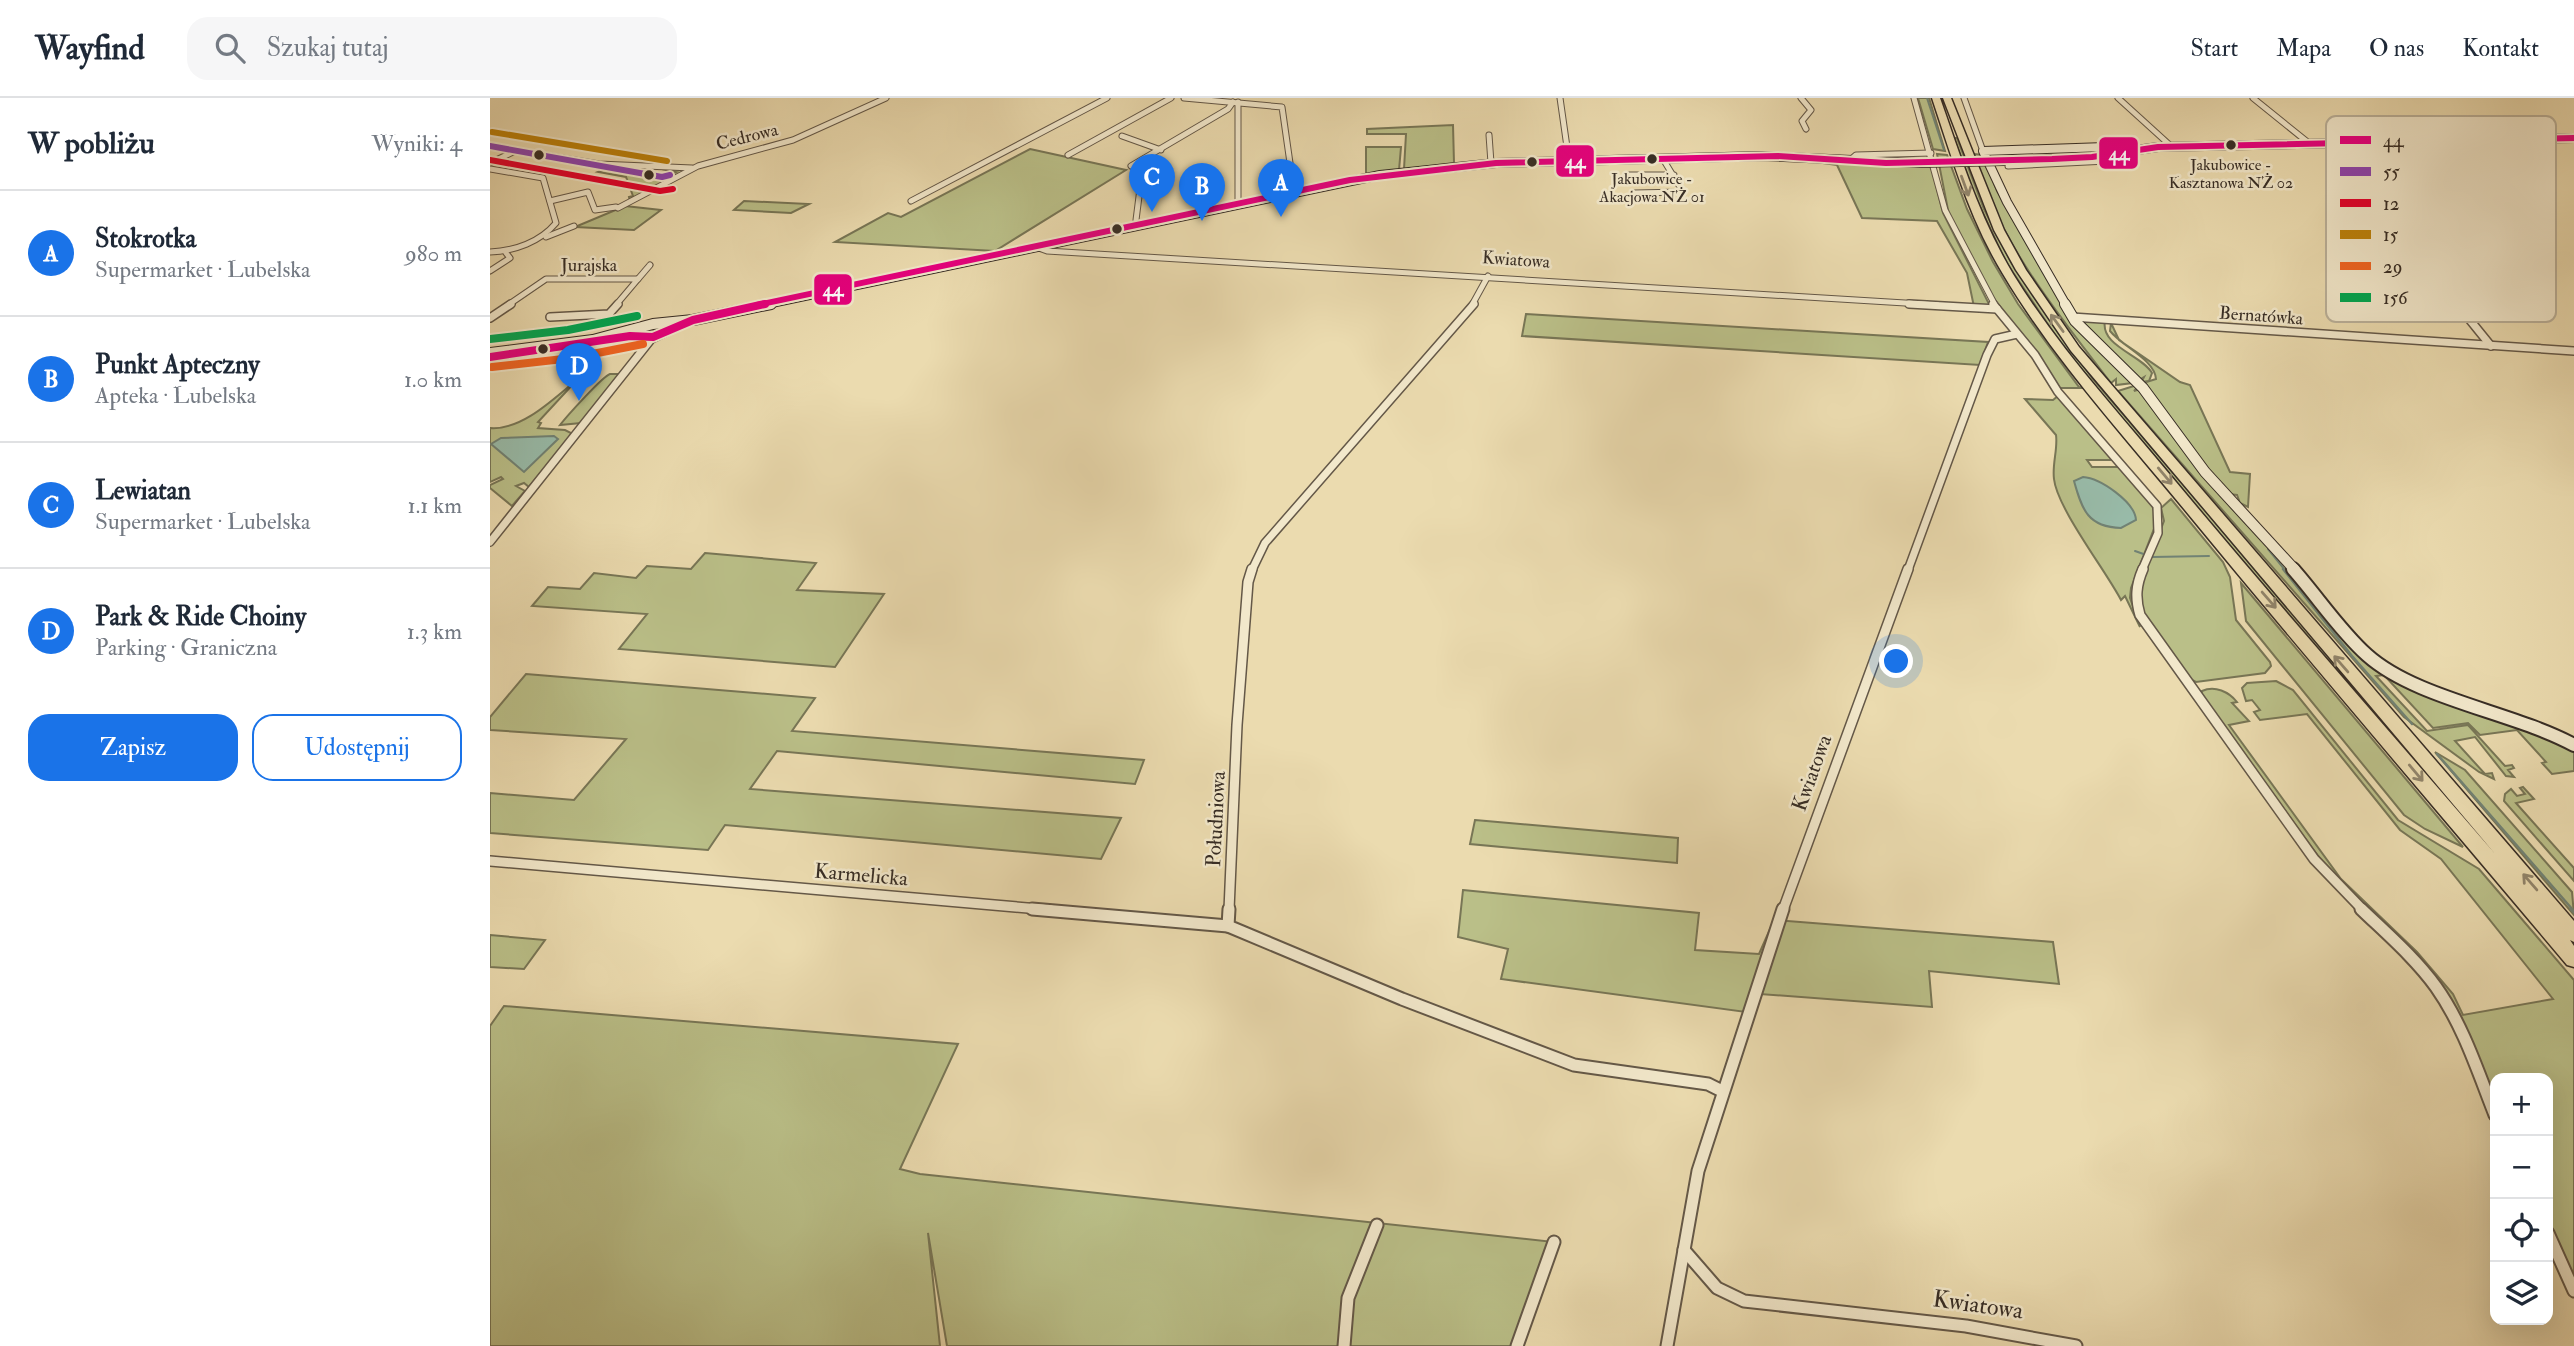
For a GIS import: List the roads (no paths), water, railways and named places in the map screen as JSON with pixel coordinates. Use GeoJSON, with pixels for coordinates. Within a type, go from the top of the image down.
{"type":"FeatureCollection","features":[{"type":"Feature","properties":{"kind":"highway"},"geometry":{"type":"LineString","coordinates":[[1936,98],[1966,188],[1988,237],[2025,301],[2084,380],[2106,398],[2574,934]]}},
{"type":"Feature","properties":{"kind":"highway"},"geometry":{"type":"LineString","coordinates":[[1947,98],[1978,183],[2006,245],[2053,318],[2098,378],[2106,398],[2574,958]]}},
{"type":"Feature","properties":{"kind":"street","name":"Cedrowa"},"geometry":{"type":"LineString","coordinates":[[550,201],[588,192],[595,210],[617,207],[653,192],[692,168],[793,140],[886,98]]}},
{"type":"Feature","properties":{"kind":"street"},"geometry":{"type":"LineString","coordinates":[[911,201],[1107,98]]}},
{"type":"Feature","properties":{"kind":"street"},"geometry":{"type":"LineString","coordinates":[[1068,155],[1171,98]]}},
{"type":"Feature","properties":{"kind":"street"},"geometry":{"type":"LineString","coordinates":[[1184,98],[1283,108],[1294,191]]}},
{"type":"Feature","properties":{"kind":"street"},"geometry":{"type":"LineString","coordinates":[[1560,98],[1569,161]]}},
{"type":"Feature","properties":{"kind":"street"},"geometry":{"type":"LineString","coordinates":[[1801,98],[1811,110],[1802,121],[1805,129]]}},
{"type":"Feature","properties":{"kind":"street"},"geometry":{"type":"LineString","coordinates":[[1914,98],[1949,219],[1997,309],[2054,387],[2149,496],[2160,513],[2157,533],[2134,591],[2134,603],[2140,615],[2314,859],[2338,888],[2428,976],[2446,1005],[2490,1104]]}},
{"type":"Feature","properties":{"kind":"street"},"geometry":{"type":"LineString","coordinates":[[1964,98],[1983,151],[2007,202],[2072,317],[2139,384],[2205,472],[2373,661],[2415,685],[2544,729],[2574,745]]}},
{"type":"Feature","properties":{"kind":"street"},"geometry":{"type":"LineString","coordinates":[[2118,98],[2172,147]]}},
{"type":"Feature","properties":{"kind":"street"},"geometry":{"type":"LineString","coordinates":[[2253,98],[2310,144]]}},
{"type":"Feature","properties":{"kind":"street"},"geometry":{"type":"LineString","coordinates":[[1131,166],[1228,109],[1235,102]]}},
{"type":"Feature","properties":{"kind":"street"},"geometry":{"type":"LineString","coordinates":[[1235,102],[1238,203]]}},
{"type":"Feature","properties":{"kind":"street"},"geometry":{"type":"LineString","coordinates":[[1489,135],[1492,163]]}},
{"type":"Feature","properties":{"kind":"street"},"geometry":{"type":"LineString","coordinates":[[1122,136],[1161,150]]}},
{"type":"Feature","properties":{"kind":"street"},"geometry":{"type":"LineString","coordinates":[[2556,138],[2574,138]]}},
{"type":"Feature","properties":{"kind":"street"},"geometry":{"type":"LineString","coordinates":[[490,355],[643,335],[663,326],[1294,191],[1381,175],[1492,163],[1783,156],[1849,161],[2006,164],[2172,147],[2326,144]]}},
{"type":"Feature","properties":{"kind":"street"},"geometry":{"type":"LineString","coordinates":[[490,146],[599,163],[650,163],[692,168]]}},
{"type":"Feature","properties":{"kind":"street"},"geometry":{"type":"LineString","coordinates":[[1983,151],[2105,147],[2119,153]]}},
{"type":"Feature","properties":{"kind":"street"},"geometry":{"type":"LineString","coordinates":[[490,163],[517,150]]}},
{"type":"Feature","properties":{"kind":"street"},"geometry":{"type":"LineString","coordinates":[[1849,161],[1856,155],[1931,153]]}},
{"type":"Feature","properties":{"kind":"street"},"geometry":{"type":"LineString","coordinates":[[1634,193],[1683,192],[1663,159]]}},
{"type":"Feature","properties":{"kind":"street"},"geometry":{"type":"LineString","coordinates":[[490,169],[543,178],[556,225],[534,240]]}},
{"type":"Feature","properties":{"kind":"street"},"geometry":{"type":"LineString","coordinates":[[1136,220],[1142,173]]}},
{"type":"Feature","properties":{"kind":"street"},"geometry":{"type":"LineString","coordinates":[[1629,175],[1674,175]]}},
{"type":"Feature","properties":{"kind":"street"},"geometry":{"type":"LineString","coordinates":[[490,252],[506,253],[574,226]]}},
{"type":"Feature","properties":{"kind":"street","name":"Kwiatowa"},"geometry":{"type":"LineString","coordinates":[[1033,246],[1047,251],[1997,309]]}},
{"type":"Feature","properties":{"kind":"street"},"geometry":{"type":"LineString","coordinates":[[490,271],[510,258],[506,253]]}},
{"type":"Feature","properties":{"kind":"street"},"geometry":{"type":"LineString","coordinates":[[638,279],[650,265]]}},
{"type":"Feature","properties":{"kind":"street","name":"Południowa"},"geometry":{"type":"LineString","coordinates":[[1228,926],[1237,725],[1248,582],[1254,562],[1265,543],[1478,299],[1488,276]]}},
{"type":"Feature","properties":{"kind":"street","name":"Jurajska"},"geometry":{"type":"LineString","coordinates":[[490,318],[546,279],[638,279]]}},
{"type":"Feature","properties":{"kind":"street","name":"Jurajska"},"geometry":{"type":"LineString","coordinates":[[550,317],[609,314],[638,279]]}},
{"type":"Feature","properties":{"kind":"street"},"geometry":{"type":"LineString","coordinates":[[663,326],[666,313]]}},
{"type":"Feature","properties":{"kind":"street","name":"Bernatówka"},"geometry":{"type":"LineString","coordinates":[[2072,317],[2574,351]]}},
{"type":"Feature","properties":{"kind":"street"},"geometry":{"type":"LineString","coordinates":[[2472,322],[2491,345]]}},
{"type":"Feature","properties":{"kind":"street"},"geometry":{"type":"LineString","coordinates":[[490,541],[636,358],[643,335],[663,326]]}},
{"type":"Feature","properties":{"kind":"street","name":"Kwiatowa"},"geometry":{"type":"LineString","coordinates":[[1667,1346],[1698,1171],[1766,956],[1987,355],[1996,339],[2017,334]]}},
{"type":"Feature","properties":{"kind":"street","name":"Karmelicka"},"geometry":{"type":"LineString","coordinates":[[490,862],[1228,926]]}},
{"type":"Feature","properties":{"kind":"street"},"geometry":{"type":"LineString","coordinates":[[1228,926],[1402,999],[1574,1065],[1708,1084],[1722,1091]]}},
{"type":"Feature","properties":{"kind":"street"},"geometry":{"type":"LineString","coordinates":[[1344,1346],[1344,1316],[1350,1285],[1377,1226]]}},
{"type":"Feature","properties":{"kind":"street"},"geometry":{"type":"LineString","coordinates":[[1517,1346],[1554,1242]]}},
{"type":"Feature","properties":{"kind":"street"},"geometry":{"type":"LineString","coordinates":[[2553,1244],[2574,1291]]}},
{"type":"Feature","properties":{"kind":"street","name":"Kwiatowa"},"geometry":{"type":"LineString","coordinates":[[1684,1250],[1710,1283],[1730,1297],[1774,1305],[2015,1333],[2076,1346]]}},
{"type":"Feature","properties":{"kind":"waterway"},"geometry":{"type":"LineString","coordinates":[[1927,98],[1944,150]]}},
{"type":"Feature","properties":{"kind":"waterway"},"geometry":{"type":"LineString","coordinates":[[2268,549],[2285,570]]}},
{"type":"Feature","properties":{"kind":"waterway"},"geometry":{"type":"LineString","coordinates":[[2135,551],[2152,557],[2209,556]]}},
{"type":"Feature","properties":{"kind":"waterway"},"geometry":{"type":"LineString","coordinates":[[2283,569],[2352,656],[2412,724]]}},
{"type":"Feature","properties":{"kind":"waterway"},"geometry":{"type":"LineString","coordinates":[[2437,754],[2573,910]]}},
{"type":"Feature","properties":{"kind":"waterway"},"geometry":{"type":"LineString","coordinates":[[2571,909],[2574,912]]}},
{"type":"Feature","properties":{"kind":"place","name":"Jakubowice - Kasztanowa NŻ 02"},"geometry":{"type":"Point","coordinates":[2231,145]}},
{"type":"Feature","properties":{"kind":"place","name":"Jakubowice - Akacjowa NŻ 01"},"geometry":{"type":"Point","coordinates":[1652,159]}},
{"type":"Feature","properties":{"kind":"place","name":"Lewiatan"},"geometry":{"type":"Point","coordinates":[1152,212]}},
{"type":"Feature","properties":{"kind":"place","name":"Stokrotka"},"geometry":{"type":"Point","coordinates":[1281,217]}},
{"type":"Feature","properties":{"kind":"place","name":"Punkt Apteczny"},"geometry":{"type":"Point","coordinates":[1202,221]}},
{"type":"Feature","properties":{"kind":"place","name":"Park & Ride Choiny"},"geometry":{"type":"Point","coordinates":[579,401]}}]}
